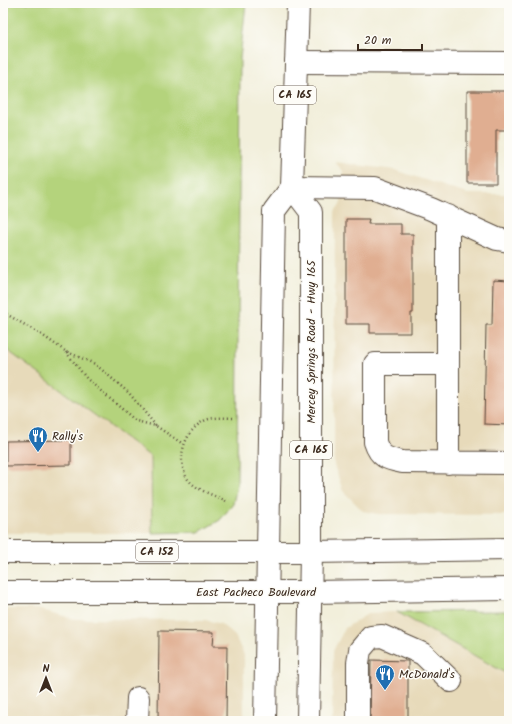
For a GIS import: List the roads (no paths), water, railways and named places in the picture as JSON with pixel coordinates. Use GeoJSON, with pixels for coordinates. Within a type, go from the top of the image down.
{"type":"FeatureCollection","features":[{"type":"Feature","properties":{"kind":"main road","name":"CA 165"},"geometry":{"type":"LineString","coordinates":[[292,187],[298,3]]}},
{"type":"Feature","properties":{"kind":"main road"},"geometry":{"type":"LineString","coordinates":[[296,62],[509,63]]}},
{"type":"Feature","properties":{"kind":"main road"},"geometry":{"type":"LineString","coordinates":[[265,721],[274,212],[292,187],[375,188],[448,216],[497,238],[509,241]]}},
{"type":"Feature","properties":{"kind":"main road","name":"Mercey Springs Road - Hwy 165"},"geometry":{"type":"LineString","coordinates":[[292,187],[311,212],[311,552],[308,721]]}},
{"type":"Feature","properties":{"kind":"main road"},"geometry":{"type":"LineString","coordinates":[[448,216],[448,463]]}},
{"type":"Feature","properties":{"kind":"main road"},"geometry":{"type":"LineString","coordinates":[[448,364],[375,364],[375,442],[378,452],[387,459],[403,462],[509,463]]}},
{"type":"Feature","properties":{"kind":"main road","name":"CA 152"},"geometry":{"type":"LineString","coordinates":[[3,552],[311,552],[509,549]]}},
{"type":"Feature","properties":{"kind":"main road","name":"East Pacheco Boulevard"},"geometry":{"type":"LineString","coordinates":[[3,592],[310,592],[509,589]]}},
{"type":"Feature","properties":{"kind":"main road"},"geometry":{"type":"LineString","coordinates":[[358,721],[358,662],[360,650],[371,637],[382,636],[424,654],[451,681]]}},
{"type":"Feature","properties":{"kind":"main road"},"geometry":{"type":"LineString","coordinates":[[137,721],[138,698]]}},
{"type":"Feature","properties":{"kind":"place","name":"Rally's"},"geometry":{"type":"Point","coordinates":[38,453]}},
{"type":"Feature","properties":{"kind":"place","name":"McDonald's"},"geometry":{"type":"Point","coordinates":[385,691]}}]}
